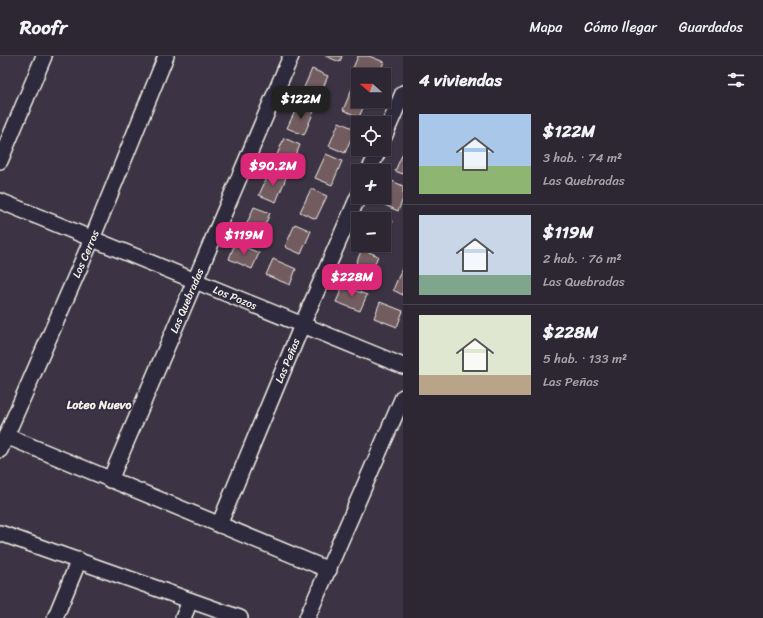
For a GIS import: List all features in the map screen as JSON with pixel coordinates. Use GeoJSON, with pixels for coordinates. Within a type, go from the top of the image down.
{"type":"FeatureCollection","features":[{"type":"Feature","properties":{"kind":"street"},"geometry":{"type":"LineString","coordinates":[[0,161],[44,56]]}},
{"type":"Feature","properties":{"kind":"street","name":"Los Cerros"},"geometry":{"type":"LineString","coordinates":[[3,443],[92,239],[166,56]]}},
{"type":"Feature","properties":{"kind":"street","name":"Las Quebradas"},"geometry":{"type":"LineString","coordinates":[[110,480],[291,56]]}},
{"type":"Feature","properties":{"kind":"street"},"geometry":{"type":"LineString","coordinates":[[391,120],[403,93]]}},
{"type":"Feature","properties":{"kind":"street","name":"Los Pozos"},"geometry":{"type":"LineString","coordinates":[[0,201],[403,366]]}},
{"type":"Feature","properties":{"kind":"street","name":"Las Peñas"},"geometry":{"type":"LineString","coordinates":[[219,525],[302,325],[355,204]]}},
{"type":"Feature","properties":{"kind":"street"},"geometry":{"type":"LineString","coordinates":[[307,618],[403,397]]}},
{"type":"Feature","properties":{"kind":"street"},"geometry":{"type":"LineString","coordinates":[[3,443],[110,480],[329,570]]}},
{"type":"Feature","properties":{"kind":"street"},"geometry":{"type":"LineString","coordinates":[[0,533],[240,618]]}},
{"type":"Feature","properties":{"kind":"street"},"geometry":{"type":"LineString","coordinates":[[55,618],[79,560]]}},
{"type":"Feature","properties":{"kind":"street"},"geometry":{"type":"LineString","coordinates":[[183,618],[190,601]]}},
{"type":"Feature","properties":{"kind":"building"},"geometry":{"type":"Polygon","coordinates":[[[325,56],[342,56],[340,62],[325,56]]]}},
{"type":"Feature","properties":{"kind":"building"},"geometry":{"type":"Polygon","coordinates":[[[358,56],[369,56],[384,62],[381,68],[353,68],[358,56]]]}},
{"type":"Feature","properties":{"kind":"building"},"geometry":{"type":"Polygon","coordinates":[[[312,69],[328,76],[318,99],[302,92],[312,69]]]}},
{"type":"Feature","properties":{"kind":"building"},"geometry":{"type":"Polygon","coordinates":[[[351,91],[351,108],[363,108],[359,116],[343,110],[351,91]]]}},
{"type":"Feature","properties":{"kind":"building"},"geometry":{"type":"Polygon","coordinates":[[[298,105],[314,111],[304,135],[287,128],[298,105]]]}},
{"type":"Feature","properties":{"kind":"building"},"geometry":{"type":"Polygon","coordinates":[[[339,122],[351,127],[351,139],[345,153],[329,146],[339,122]]]}},
{"type":"Feature","properties":{"kind":"building"},"geometry":{"type":"Polygon","coordinates":[[[284,138],[300,145],[290,169],[274,162],[284,138]]]}},
{"type":"Feature","properties":{"kind":"building"},"geometry":{"type":"Polygon","coordinates":[[[403,153],[403,174],[395,171],[403,153]]]}},
{"type":"Feature","properties":{"kind":"building"},"geometry":{"type":"Polygon","coordinates":[[[326,154],[342,161],[332,185],[315,178],[326,154]]]}},
{"type":"Feature","properties":{"kind":"building"},"geometry":{"type":"Polygon","coordinates":[[[270,171],[286,178],[276,202],[259,195],[270,171]]]}},
{"type":"Feature","properties":{"kind":"building"},"geometry":{"type":"Polygon","coordinates":[[[392,181],[403,186],[403,199],[398,211],[382,204],[391,204],[392,181]]]}},
{"type":"Feature","properties":{"kind":"building"},"geometry":{"type":"Polygon","coordinates":[[[311,189],[327,196],[316,219],[300,212],[311,189]]]}},
{"type":"Feature","properties":{"kind":"building"},"geometry":{"type":"Polygon","coordinates":[[[254,207],[270,213],[260,237],[244,230],[254,207]]]}},
{"type":"Feature","properties":{"kind":"building"},"geometry":{"type":"Polygon","coordinates":[[[295,224],[311,231],[301,254],[285,247],[295,224]]]}},
{"type":"Feature","properties":{"kind":"building"},"geometry":{"type":"Polygon","coordinates":[[[235,243],[259,253],[252,269],[229,259],[235,243]]]}},
{"type":"Feature","properties":{"kind":"building"},"geometry":{"type":"Polygon","coordinates":[[[361,252],[369,252],[378,256],[368,280],[352,273],[361,252]]]}},
{"type":"Feature","properties":{"kind":"building"},"geometry":{"type":"Polygon","coordinates":[[[273,259],[296,269],[290,285],[266,275],[273,259]]]}},
{"type":"Feature","properties":{"kind":"building"},"geometry":{"type":"Polygon","coordinates":[[[403,266],[403,295],[393,290],[403,266]]]}},
{"type":"Feature","properties":{"kind":"building"},"geometry":{"type":"Polygon","coordinates":[[[343,286],[367,295],[360,311],[336,302],[343,286]]]}},
{"type":"Feature","properties":{"kind":"building"},"geometry":{"type":"Polygon","coordinates":[[[380,302],[403,311],[397,327],[374,318],[380,302]]]}},
{"type":"Feature","properties":{"kind":"district","name":"Loteo Nuevo"},"geometry":{"type":"Point","coordinates":[99,405]}}]}
